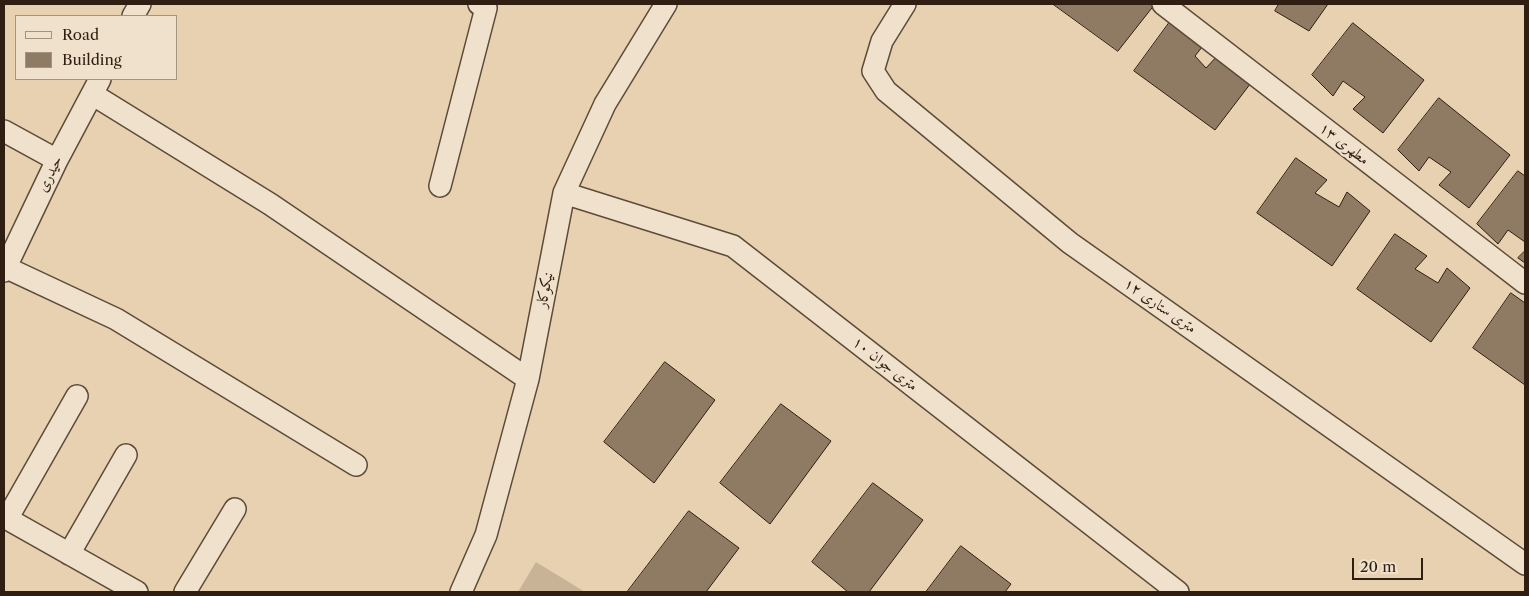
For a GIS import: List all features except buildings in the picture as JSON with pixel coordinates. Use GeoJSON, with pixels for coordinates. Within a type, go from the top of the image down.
{"type":"FeatureCollection","features":[{"type":"Feature","properties":{"kind":"street"},"geometry":{"type":"LineString","coordinates":[[134,15],[140,4]]}},
{"type":"Feature","properties":{"kind":"street"},"geometry":{"type":"LineString","coordinates":[[440,186],[486,8],[479,4]]}},
{"type":"Feature","properties":{"kind":"street","name":"نیکوکار"},"geometry":{"type":"LineString","coordinates":[[461,592],[486,535],[528,379],[564,193],[604,104],[666,4]]}},
{"type":"Feature","properties":{"kind":"street","name":"۱۲ متری ستاری"},"geometry":{"type":"LineString","coordinates":[[905,4],[882,41],[873,71],[886,91],[1070,243],[1525,564]]}},
{"type":"Feature","properties":{"kind":"street","name":"مطهری ۱۳"},"geometry":{"type":"LineString","coordinates":[[1164,4],[1525,284]]}},
{"type":"Feature","properties":{"kind":"street"},"geometry":{"type":"LineString","coordinates":[[96,87],[528,379]]}},
{"type":"Feature","properties":{"kind":"street","name":"حیدری"},"geometry":{"type":"LineString","coordinates":[[5,269],[57,160],[96,87]]}},
{"type":"Feature","properties":{"kind":"street"},"geometry":{"type":"LineString","coordinates":[[4,131],[57,160]]}},
{"type":"Feature","properties":{"kind":"street","name":"۱۰ متری جوان"},"geometry":{"type":"LineString","coordinates":[[564,193],[733,246],[1178,592]]}},
{"type":"Feature","properties":{"kind":"street"},"geometry":{"type":"LineString","coordinates":[[5,269],[116,319],[356,465]]}},
{"type":"Feature","properties":{"kind":"street"},"geometry":{"type":"LineString","coordinates":[[77,396],[5,518],[137,592]]}},
{"type":"Feature","properties":{"kind":"street"},"geometry":{"type":"LineString","coordinates":[[69,554],[126,455]]}},
{"type":"Feature","properties":{"kind":"street"},"geometry":{"type":"LineString","coordinates":[[185,592],[235,509]]}},
{"type":"Feature","properties":{"kind":"shaded area"},"geometry":{"type":"Polygon","coordinates":[[[536,562],[585,592],[518,592],[536,562]]]}}]}
